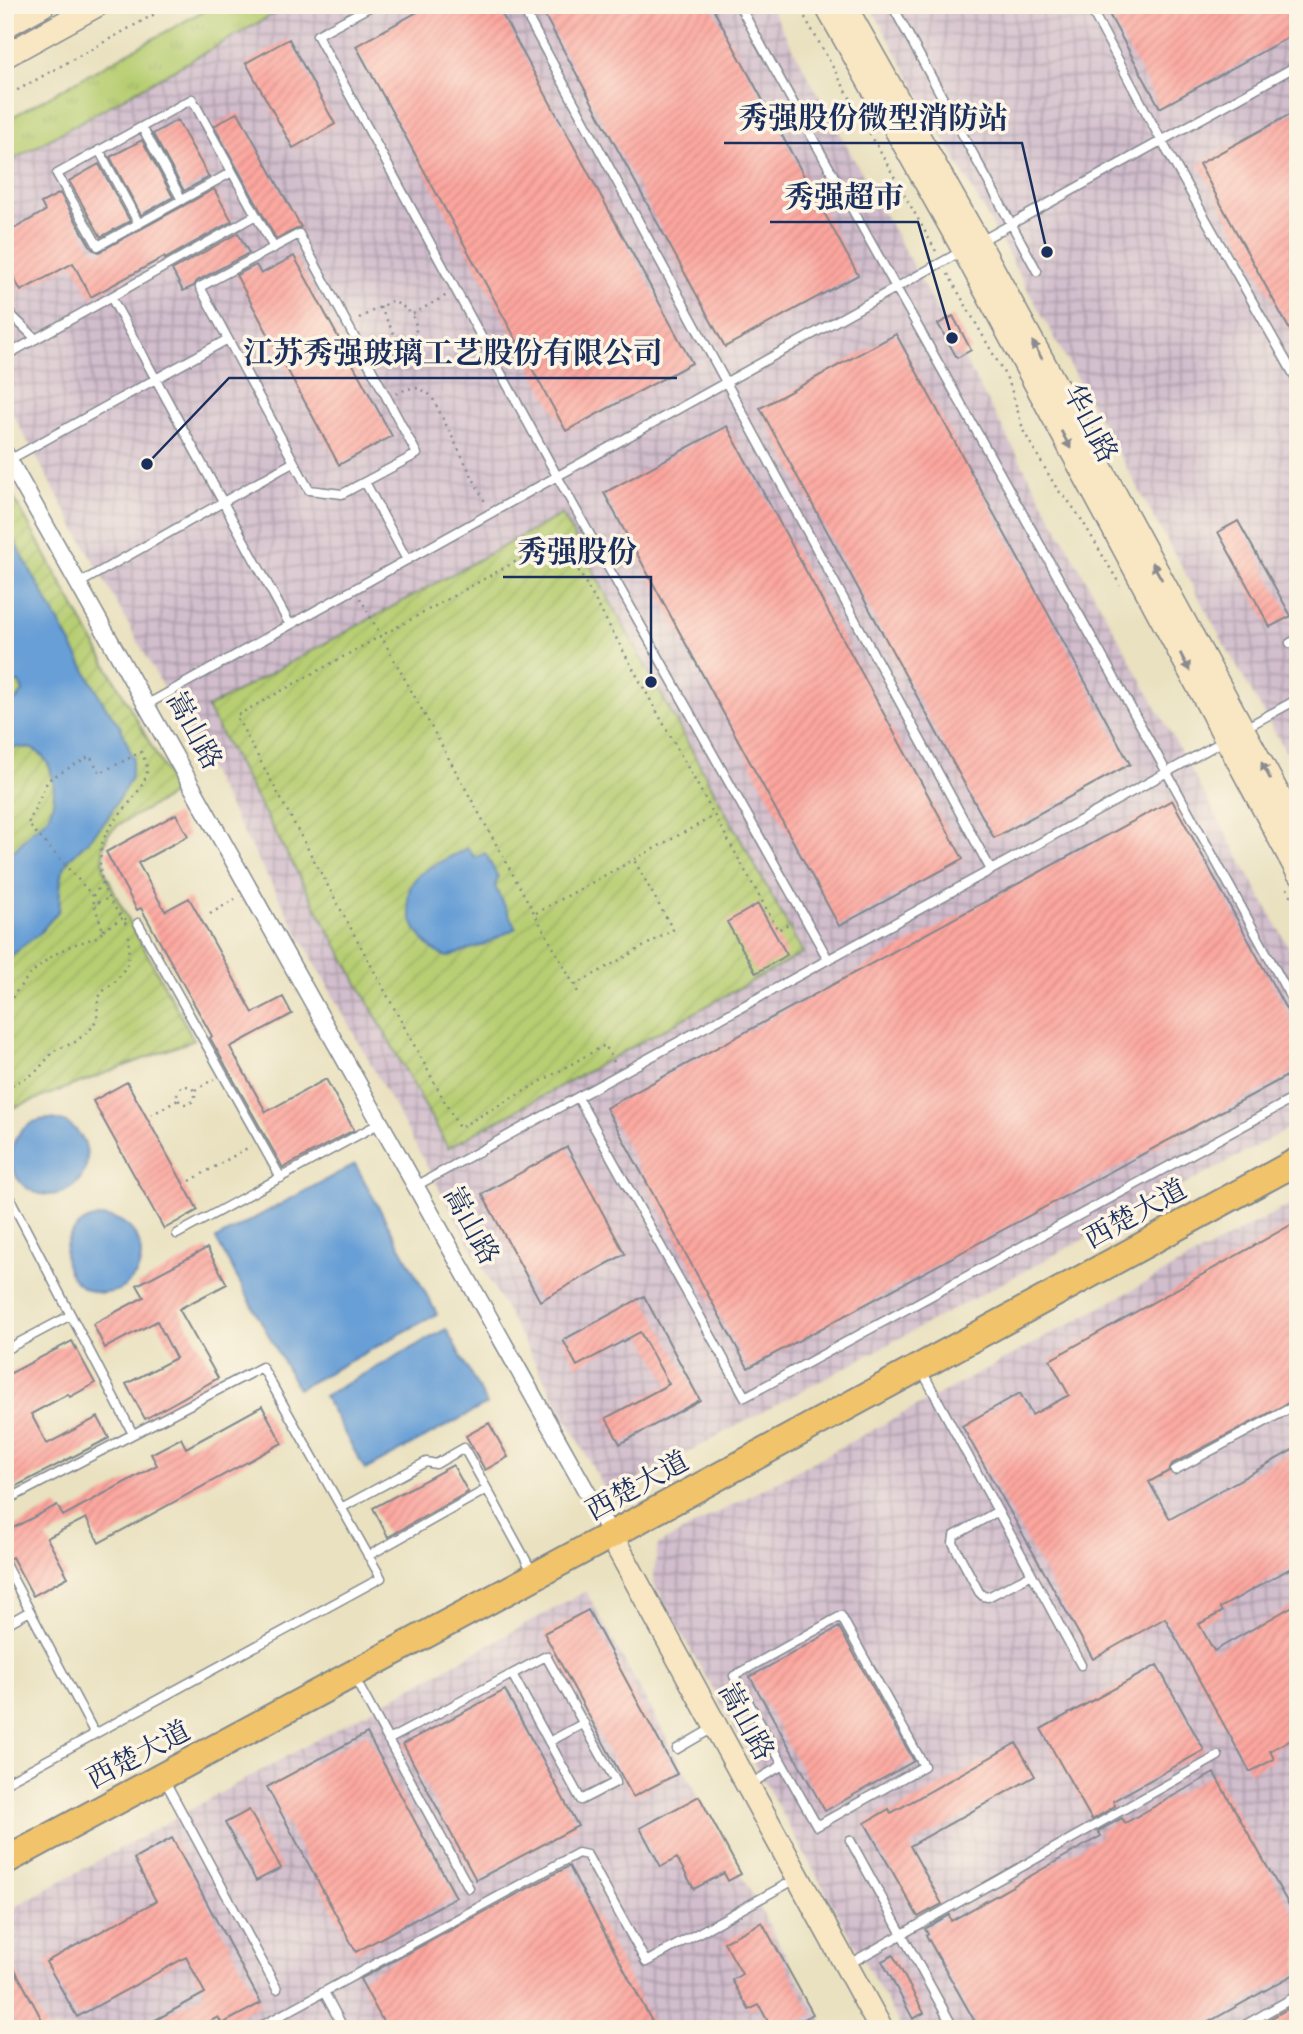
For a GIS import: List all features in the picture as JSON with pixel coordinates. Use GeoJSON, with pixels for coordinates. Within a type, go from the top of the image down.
{"type":"FeatureCollection","features":[{"type":"Feature","properties":{"kind":"main road","name":"西楚大道"},"geometry":{"type":"LineString","coordinates":[[5,1861],[1298,1161]]}},
{"type":"Feature","properties":{"kind":"street"},"geometry":{"type":"LineString","coordinates":[[5,26],[43,5]]}},
{"type":"Feature","properties":{"kind":"street"},"geometry":{"type":"LineString","coordinates":[[5,56],[97,5]]}},
{"type":"Feature","properties":{"kind":"street","name":"华山路"},"geometry":{"type":"LineString","coordinates":[[826,5],[971,246]]}},
{"type":"Feature","properties":{"kind":"street","name":"华山路"},"geometry":{"type":"LineString","coordinates":[[844,5],[1235,734],[1298,831]]}},
{"type":"Feature","properties":{"kind":"street","name":"嵩山路"},"geometry":{"type":"LineString","coordinates":[[7,457],[611,1535],[881,2029]]}},
{"type":"Feature","properties":{"kind":"street","name":"华山路"},"geometry":{"type":"LineString","coordinates":[[1235,734],[1292,879]]}},
{"type":"Feature","properties":{"kind":"lane"},"geometry":{"type":"LineString","coordinates":[[373,5],[317,35],[557,476],[828,959]]}},
{"type":"Feature","properties":{"kind":"lane"},"geometry":{"type":"LineString","coordinates":[[521,5],[992,870]]}},
{"type":"Feature","properties":{"kind":"lane"},"geometry":{"type":"LineString","coordinates":[[739,5],[895,288],[1168,771],[1298,1011]]}},
{"type":"Feature","properties":{"kind":"lane"},"geometry":{"type":"LineString","coordinates":[[892,5],[1037,271]]}},
{"type":"Feature","properties":{"kind":"lane"},"geometry":{"type":"LineString","coordinates":[[1089,5],[1161,140],[1298,382]]}},
{"type":"Feature","properties":{"kind":"lane"},"geometry":{"type":"LineString","coordinates":[[146,705],[1298,65]]}},
{"type":"Feature","properties":{"kind":"lane"},"geometry":{"type":"LineString","coordinates":[[232,172],[98,246],[57,174],[192,99],[274,248]]}},
{"type":"Feature","properties":{"kind":"lane"},"geometry":{"type":"LineString","coordinates":[[142,127],[182,200]]}},
{"type":"Feature","properties":{"kind":"lane"},"geometry":{"type":"LineString","coordinates":[[99,150],[139,224]]}},
{"type":"Feature","properties":{"kind":"lane"},"geometry":{"type":"LineString","coordinates":[[5,356],[256,215]]}},
{"type":"Feature","properties":{"kind":"lane"},"geometry":{"type":"LineString","coordinates":[[299,234],[347,324],[417,454],[342,494],[309,490],[200,287],[299,234]]}},
{"type":"Feature","properties":{"kind":"lane"},"geometry":{"type":"LineString","coordinates":[[111,298],[290,625]]}},
{"type":"Feature","properties":{"kind":"lane"},"geometry":{"type":"LineString","coordinates":[[5,309],[36,339]]}},
{"type":"Feature","properties":{"kind":"lane"},"geometry":{"type":"LineString","coordinates":[[7,457],[228,339]]}},
{"type":"Feature","properties":{"kind":"lane"},"geometry":{"type":"LineString","coordinates":[[78,584],[294,462]]}},
{"type":"Feature","properties":{"kind":"lane"},"geometry":{"type":"LineString","coordinates":[[365,482],[407,560]]}},
{"type":"Feature","properties":{"kind":"lane"},"geometry":{"type":"LineString","coordinates":[[416,1186],[1298,699]]}},
{"type":"Feature","properties":{"kind":"lane"},"geometry":{"type":"LineString","coordinates":[[138,923],[281,1178]]}},
{"type":"Feature","properties":{"kind":"lane"},"geometry":{"type":"LineString","coordinates":[[578,1098],[745,1396],[1298,1096]]}},
{"type":"Feature","properties":{"kind":"lane"},"geometry":{"type":"LineString","coordinates":[[177,1234],[380,1123]]}},
{"type":"Feature","properties":{"kind":"lane"},"geometry":{"type":"LineString","coordinates":[[5,1189],[133,1434]]}},
{"type":"Feature","properties":{"kind":"lane"},"geometry":{"type":"LineString","coordinates":[[5,1350],[71,1315]]}},
{"type":"Feature","properties":{"kind":"lane"},"geometry":{"type":"LineString","coordinates":[[5,1502],[262,1367],[381,1578],[5,1783]]}},
{"type":"Feature","properties":{"kind":"lane"},"geometry":{"type":"LineString","coordinates":[[920,1367],[1081,1665]]}},
{"type":"Feature","properties":{"kind":"lane"},"geometry":{"type":"LineString","coordinates":[[1175,1470],[1298,1404]]}},
{"type":"Feature","properties":{"kind":"lane"},"geometry":{"type":"LineString","coordinates":[[341,1508],[426,1462],[436,1464],[464,1448],[535,1576]]}},
{"type":"Feature","properties":{"kind":"lane"},"geometry":{"type":"LineString","coordinates":[[368,1556],[487,1489]]}},
{"type":"Feature","properties":{"kind":"lane"},"geometry":{"type":"LineString","coordinates":[[998,1511],[954,1536],[953,1543],[979,1592],[988,1597],[1032,1574]]}},
{"type":"Feature","properties":{"kind":"lane"},"geometry":{"type":"LineString","coordinates":[[5,1564],[95,1734]]}},
{"type":"Feature","properties":{"kind":"lane"},"geometry":{"type":"LineString","coordinates":[[5,1625],[30,1611]]}},
{"type":"Feature","properties":{"kind":"lane"},"geometry":{"type":"LineString","coordinates":[[841,1616],[924,1766],[817,1826],[783,1765],[734,1676],[841,1616]]}},
{"type":"Feature","properties":{"kind":"lane"},"geometry":{"type":"LineString","coordinates":[[388,1740],[512,1674],[547,1656],[616,1782],[581,1800],[512,1674]]}},
{"type":"Feature","properties":{"kind":"lane"},"geometry":{"type":"LineString","coordinates":[[352,1674],[469,1888]]}},
{"type":"Feature","properties":{"kind":"lane"},"geometry":{"type":"LineString","coordinates":[[549,1742],[584,1723]]}},
{"type":"Feature","properties":{"kind":"lane"},"geometry":{"type":"LineString","coordinates":[[677,1749],[716,1727]]}},
{"type":"Feature","properties":{"kind":"lane"},"geometry":{"type":"LineString","coordinates":[[847,1965],[1218,1756]]}},
{"type":"Feature","properties":{"kind":"lane"},"geometry":{"type":"LineString","coordinates":[[748,1785],[783,1765]]}},
{"type":"Feature","properties":{"kind":"lane"},"geometry":{"type":"LineString","coordinates":[[162,1776],[276,1989]]}},
{"type":"Feature","properties":{"kind":"lane"},"geometry":{"type":"LineString","coordinates":[[849,1840],[954,2029]]}},
{"type":"Feature","properties":{"kind":"lane"},"geometry":{"type":"LineString","coordinates":[[256,2029],[578,1853],[587,1855],[646,1962],[798,1878]]}},
{"type":"Feature","properties":{"kind":"lane"},"geometry":{"type":"LineString","coordinates":[[324,1992],[344,2029]]}},
{"type":"Feature","properties":{"kind":"lane"},"geometry":{"type":"LineString","coordinates":[[1238,2029],[1298,1996]]}},
{"type":"Feature","properties":{"kind":"path"},"geometry":{"type":"LineString","coordinates":[[5,97],[171,5]]}},
{"type":"Feature","properties":{"kind":"path"},"geometry":{"type":"LineString","coordinates":[[798,5],[1009,382],[1024,432],[1057,489],[1090,533],[1124,592]]}},
{"type":"Feature","properties":{"kind":"path"},"geometry":{"type":"LineString","coordinates":[[413,314],[456,290]]}},
{"type":"Feature","properties":{"kind":"path"},"geometry":{"type":"LineString","coordinates":[[347,324],[392,301],[413,314],[417,331],[414,342],[369,366]]}},
{"type":"Feature","properties":{"kind":"path"},"geometry":{"type":"LineString","coordinates":[[380,307],[402,348]]}},
{"type":"Feature","properties":{"kind":"path"},"geometry":{"type":"LineString","coordinates":[[387,399],[412,388],[423,389],[432,397],[491,513]]}},
{"type":"Feature","properties":{"kind":"path"},"geometry":{"type":"LineString","coordinates":[[621,1074],[605,1045],[459,1128],[236,716],[560,537],[778,930],[804,916]]}},
{"type":"Feature","properties":{"kind":"path"},"geometry":{"type":"LineString","coordinates":[[355,589],[579,993]]}},
{"type":"Feature","properties":{"kind":"path"},"geometry":{"type":"LineString","coordinates":[[5,1085],[13,1085],[35,1073],[54,1051],[75,1042],[90,1030],[97,1019],[98,999],[128,963],[129,935],[123,918],[102,883],[100,870],[103,839],[142,783],[147,769],[141,752],[100,774],[90,756],[48,780],[28,824],[93,896],[103,930]]}},
{"type":"Feature","properties":{"kind":"path"},"geometry":{"type":"LineString","coordinates":[[535,914],[714,816]]}},
{"type":"Feature","properties":{"kind":"path"},"geometry":{"type":"LineString","coordinates":[[575,985],[673,930],[634,860]]}},
{"type":"Feature","properties":{"kind":"path"},"geometry":{"type":"LineString","coordinates":[[1292,879],[1298,908]]}},
{"type":"Feature","properties":{"kind":"path"},"geometry":{"type":"LineString","coordinates":[[93,896],[102,883]]}},
{"type":"Feature","properties":{"kind":"path"},"geometry":{"type":"LineString","coordinates":[[210,914],[250,890]]}},
{"type":"Feature","properties":{"kind":"path"},"geometry":{"type":"LineString","coordinates":[[94,904],[109,898]]}},
{"type":"Feature","properties":{"kind":"path"},"geometry":{"type":"LineString","coordinates":[[5,1010],[18,987],[55,954],[72,945],[93,939],[123,918],[138,923]]}},
{"type":"Feature","properties":{"kind":"path"},"geometry":{"type":"LineString","coordinates":[[194,1090],[223,1074]]}},
{"type":"Feature","properties":{"kind":"path"},"geometry":{"type":"LineString","coordinates":[[186,1086],[194,1090],[195,1099],[191,1104],[185,1105],[178,1100],[177,1093],[180,1088],[186,1086]]}},
{"type":"Feature","properties":{"kind":"path"},"geometry":{"type":"LineString","coordinates":[[151,1115],[178,1100]]}},
{"type":"Feature","properties":{"kind":"path"},"geometry":{"type":"LineString","coordinates":[[190,1181],[260,1141]]}},
{"type":"Feature","properties":{"kind":"shaded area"},"geometry":{"type":"Polygon","coordinates":[[[290,5],[769,5],[1298,964],[1298,1124],[608,1495],[5,400],[5,164],[290,5]]]}},
{"type":"Feature","properties":{"kind":"shaded area"},"geometry":{"type":"Polygon","coordinates":[[[870,5],[1298,5],[1298,773],[1236,665],[870,5]]]}},
{"type":"Feature","properties":{"kind":"shaded area"},"geometry":{"type":"Polygon","coordinates":[[[1298,1200],[1298,2029],[902,2029],[653,1582],[658,1545],[1298,1200]]]}},
{"type":"Feature","properties":{"kind":"shaded area"},"geometry":{"type":"Polygon","coordinates":[[[586,1591],[826,2029],[5,2029],[5,1912],[586,1591]]]}},
{"type":"Feature","properties":{"kind":"green space"},"geometry":{"type":"Polygon","coordinates":[[[214,5],[290,5],[5,164],[5,121],[214,5]]]}},
{"type":"Feature","properties":{"kind":"green space"},"geometry":{"type":"Polygon","coordinates":[[[5,482],[177,792],[118,825],[108,834],[103,848],[104,869],[194,1040],[5,1111],[5,482]]]}},
{"type":"Feature","properties":{"kind":"green space"},"geometry":{"type":"Polygon","coordinates":[[[562,514],[803,953],[448,1148],[207,708],[562,514]]]}},
{"type":"Feature","properties":{"kind":"water"},"geometry":{"type":"Polygon","coordinates":[[[5,524],[104,704],[121,728],[133,758],[130,780],[105,822],[69,859],[61,874],[59,910],[39,934],[5,964],[5,857],[48,816],[54,789],[50,769],[40,754],[25,747],[5,748],[5,706],[16,700],[23,691],[19,683],[5,682],[5,524]]]}},
{"type":"Feature","properties":{"kind":"water"},"geometry":{"type":"Polygon","coordinates":[[[468,848],[475,858],[485,853],[498,877],[495,887],[516,928],[485,944],[447,957],[430,947],[416,930],[409,911],[409,891],[424,871],[468,848]]]}},
{"type":"Feature","properties":{"kind":"water"},"geometry":{"type":"Polygon","coordinates":[[[49,1119],[64,1122],[76,1130],[84,1142],[87,1157],[84,1172],[76,1184],[64,1192],[49,1195],[34,1192],[22,1184],[14,1172],[11,1157],[14,1142],[22,1130],[34,1122],[49,1119]]]}},
{"type":"Feature","properties":{"kind":"water"},"geometry":{"type":"Polygon","coordinates":[[[355,1164],[437,1314],[298,1389],[216,1239],[355,1164]]]}},
{"type":"Feature","properties":{"kind":"water"},"geometry":{"type":"Polygon","coordinates":[[[103,1217],[117,1220],[130,1228],[138,1241],[141,1255],[138,1269],[130,1282],[117,1290],[103,1293],[89,1290],[76,1282],[68,1269],[65,1255],[68,1241],[76,1228],[89,1220],[103,1217]]]}},
{"type":"Feature","properties":{"kind":"water"},"geometry":{"type":"Polygon","coordinates":[[[446,1329],[487,1404],[365,1470],[324,1396],[446,1329]]]}},
{"type":"Feature","properties":{"kind":"building"},"geometry":{"type":"Polygon","coordinates":[[[430,5],[497,5],[692,363],[566,431],[356,46],[430,5]]]}},
{"type":"Feature","properties":{"kind":"building"},"geometry":{"type":"Polygon","coordinates":[[[539,5],[711,5],[858,275],[725,347],[539,5]]]}},
{"type":"Feature","properties":{"kind":"building"},"geometry":{"type":"Polygon","coordinates":[[[1104,5],[1295,5],[1298,11],[1298,32],[1160,108],[1104,5]]]}},
{"type":"Feature","properties":{"kind":"building"},"geometry":{"type":"Polygon","coordinates":[[[289,39],[335,124],[293,148],[246,63],[289,39]]]}},
{"type":"Feature","properties":{"kind":"building"},"geometry":{"type":"Polygon","coordinates":[[[1298,110],[1298,345],[1199,164],[1298,110]]]}},
{"type":"Feature","properties":{"kind":"building"},"geometry":{"type":"Polygon","coordinates":[[[238,112],[301,227],[276,239],[214,126],[238,112]]]}},
{"type":"Feature","properties":{"kind":"building"},"geometry":{"type":"Polygon","coordinates":[[[177,120],[209,177],[184,191],[153,134],[177,120]]]}},
{"type":"Feature","properties":{"kind":"building"},"geometry":{"type":"Polygon","coordinates":[[[142,140],[173,197],[141,215],[110,157],[142,140]]]}},
{"type":"Feature","properties":{"kind":"building"},"geometry":{"type":"Polygon","coordinates":[[[99,164],[130,221],[101,237],[69,181],[99,164]]]}},
{"type":"Feature","properties":{"kind":"building"},"geometry":{"type":"Polygon","coordinates":[[[214,189],[232,221],[91,297],[73,263],[21,291],[5,262],[5,234],[45,211],[41,203],[60,193],[92,249],[99,252],[214,189]]]}},
{"type":"Feature","properties":{"kind":"building"},"geometry":{"type":"Polygon","coordinates":[[[238,233],[249,253],[183,291],[172,270],[238,233]]]}},
{"type":"Feature","properties":{"kind":"building"},"geometry":{"type":"Polygon","coordinates":[[[294,256],[392,436],[339,465],[236,275],[256,265],[261,274],[294,256]]]}},
{"type":"Feature","properties":{"kind":"building"},"geometry":{"type":"Polygon","coordinates":[[[953,316],[971,350],[957,358],[938,324],[953,316]]]}},
{"type":"Feature","properties":{"kind":"building"},"geometry":{"type":"Polygon","coordinates":[[[896,334],[1130,764],[994,838],[760,408],[896,334]]]}},
{"type":"Feature","properties":{"kind":"building"},"geometry":{"type":"Polygon","coordinates":[[[727,426],[963,859],[839,926],[604,493],[727,426]]]}},
{"type":"Feature","properties":{"kind":"building"},"geometry":{"type":"Polygon","coordinates":[[[1238,521],[1291,616],[1270,627],[1218,532],[1238,521]]]}},
{"type":"Feature","properties":{"kind":"building"},"geometry":{"type":"Polygon","coordinates":[[[1172,800],[1298,1031],[1298,1070],[748,1368],[606,1108],[1172,800]]]}},
{"type":"Feature","properties":{"kind":"building"},"geometry":{"type":"Polygon","coordinates":[[[176,814],[188,836],[138,863],[165,911],[189,898],[253,1013],[283,997],[292,1014],[230,1047],[266,1112],[326,1079],[354,1130],[283,1168],[141,908],[137,910],[106,852],[176,814]]]}},
{"type":"Feature","properties":{"kind":"building"},"geometry":{"type":"Polygon","coordinates":[[[758,904],[787,955],[756,973],[727,922],[758,904]]]}},
{"type":"Feature","properties":{"kind":"building"},"geometry":{"type":"Polygon","coordinates":[[[127,1082],[198,1210],[164,1229],[93,1101],[127,1082]]]}},
{"type":"Feature","properties":{"kind":"building"},"geometry":{"type":"Polygon","coordinates":[[[567,1147],[625,1254],[540,1301],[482,1194],[567,1147]]]}},
{"type":"Feature","properties":{"kind":"building"},"geometry":{"type":"Polygon","coordinates":[[[1298,1221],[1298,1398],[1172,1464],[1169,1471],[1149,1482],[1170,1519],[1298,1447],[1298,1564],[1220,1608],[1222,1612],[1199,1624],[1214,1651],[1298,1603],[1298,1735],[1270,1751],[1274,1759],[1250,1772],[1165,1618],[1093,1659],[962,1426],[1020,1393],[1032,1415],[1069,1395],[1050,1360],[1298,1221]]]}},
{"type":"Feature","properties":{"kind":"building"},"geometry":{"type":"Polygon","coordinates":[[[207,1248],[227,1284],[179,1309],[218,1378],[145,1419],[126,1384],[176,1358],[157,1321],[105,1348],[93,1324],[144,1297],[137,1285],[207,1248]]]}},
{"type":"Feature","properties":{"kind":"building"},"geometry":{"type":"Polygon","coordinates":[[[644,1296],[700,1400],[620,1444],[606,1418],[669,1384],[640,1332],[577,1366],[563,1340],[644,1296]]]}},
{"type":"Feature","properties":{"kind":"building"},"geometry":{"type":"Polygon","coordinates":[[[72,1341],[95,1383],[31,1414],[47,1444],[98,1417],[109,1438],[5,1492],[5,1376],[72,1341]]]}},
{"type":"Feature","properties":{"kind":"building"},"geometry":{"type":"Polygon","coordinates":[[[262,1406],[282,1443],[99,1543],[86,1518],[47,1538],[68,1577],[33,1596],[12,1557],[5,1558],[5,1532],[57,1505],[63,1516],[157,1465],[151,1454],[181,1438],[186,1448],[262,1406]]]}},
{"type":"Feature","properties":{"kind":"building"},"geometry":{"type":"Polygon","coordinates":[[[489,1423],[508,1457],[485,1470],[466,1436],[489,1423]]]}},
{"type":"Feature","properties":{"kind":"building"},"geometry":{"type":"Polygon","coordinates":[[[453,1465],[468,1492],[388,1537],[373,1508],[453,1465]]]}},
{"type":"Feature","properties":{"kind":"building"},"geometry":{"type":"Polygon","coordinates":[[[588,1610],[677,1774],[633,1797],[544,1633],[588,1610]]]}},
{"type":"Feature","properties":{"kind":"building"},"geometry":{"type":"Polygon","coordinates":[[[839,1627],[914,1761],[825,1811],[750,1677],[839,1627]]]}},
{"type":"Feature","properties":{"kind":"building"},"geometry":{"type":"Polygon","coordinates":[[[1157,1665],[1204,1750],[1113,1801],[1115,1806],[1092,1820],[1041,1729],[1157,1665]]]}},
{"type":"Feature","properties":{"kind":"building"},"geometry":{"type":"Polygon","coordinates":[[[505,1690],[578,1826],[476,1880],[403,1744],[505,1690]]]}},
{"type":"Feature","properties":{"kind":"building"},"geometry":{"type":"Polygon","coordinates":[[[367,1733],[456,1897],[356,1952],[267,1787],[367,1733]]]}},
{"type":"Feature","properties":{"kind":"building"},"geometry":{"type":"Polygon","coordinates":[[[1016,1743],[1035,1776],[910,1846],[942,1904],[918,1917],[865,1823],[889,1809],[891,1813],[1016,1743]]]}},
{"type":"Feature","properties":{"kind":"building"},"geometry":{"type":"Polygon","coordinates":[[[1214,1773],[1298,1921],[1298,1972],[1196,2029],[979,2029],[925,1929],[949,1915],[951,1921],[1101,1836],[1098,1831],[1122,1818],[1125,1823],[1214,1773]]]}},
{"type":"Feature","properties":{"kind":"building"},"geometry":{"type":"Polygon","coordinates":[[[699,1796],[741,1874],[728,1881],[724,1873],[694,1889],[677,1858],[661,1867],[640,1828],[699,1796]]]}},
{"type":"Feature","properties":{"kind":"building"},"geometry":{"type":"Polygon","coordinates":[[[249,1810],[281,1868],[256,1881],[225,1823],[249,1810]]]}},
{"type":"Feature","properties":{"kind":"building"},"geometry":{"type":"Polygon","coordinates":[[[172,1838],[261,2003],[222,2024],[218,2017],[196,2029],[139,2029],[205,1993],[186,1957],[77,2017],[46,1962],[156,1901],[134,1859],[172,1838]]]}},
{"type":"Feature","properties":{"kind":"building"},"geometry":{"type":"Polygon","coordinates":[[[569,1866],[656,2029],[387,2029],[360,1979],[569,1866]]]}},
{"type":"Feature","properties":{"kind":"building"},"geometry":{"type":"Polygon","coordinates":[[[762,1922],[813,2014],[786,2029],[772,2029],[759,2005],[749,2010],[732,1980],[742,1974],[724,1942],[762,1922]]]}},
{"type":"Feature","properties":{"kind":"building"},"geometry":{"type":"Polygon","coordinates":[[[5,1951],[47,2029],[5,2029],[5,1951]]]}},
{"type":"Feature","properties":{"kind":"building"},"geometry":{"type":"Polygon","coordinates":[[[893,1955],[924,2013],[913,2019],[882,1961],[893,1955]]]}},
{"type":"Feature","properties":{"kind":"building"},"geometry":{"type":"Polygon","coordinates":[[[1298,2003],[1298,2029],[1252,2029],[1298,2003]]]}},
{"type":"Feature","properties":{"kind":"place","name":"秀强股份微型消防站"},"geometry":{"type":"Point","coordinates":[1047,252]}},
{"type":"Feature","properties":{"kind":"place","name":"秀强超市"},"geometry":{"type":"Point","coordinates":[952,338]}},
{"type":"Feature","properties":{"kind":"place","name":"江苏秀强玻璃工艺股份有限公司"},"geometry":{"type":"Point","coordinates":[147,464]}},
{"type":"Feature","properties":{"kind":"place","name":"秀强股份"},"geometry":{"type":"Point","coordinates":[651,682]}}]}
